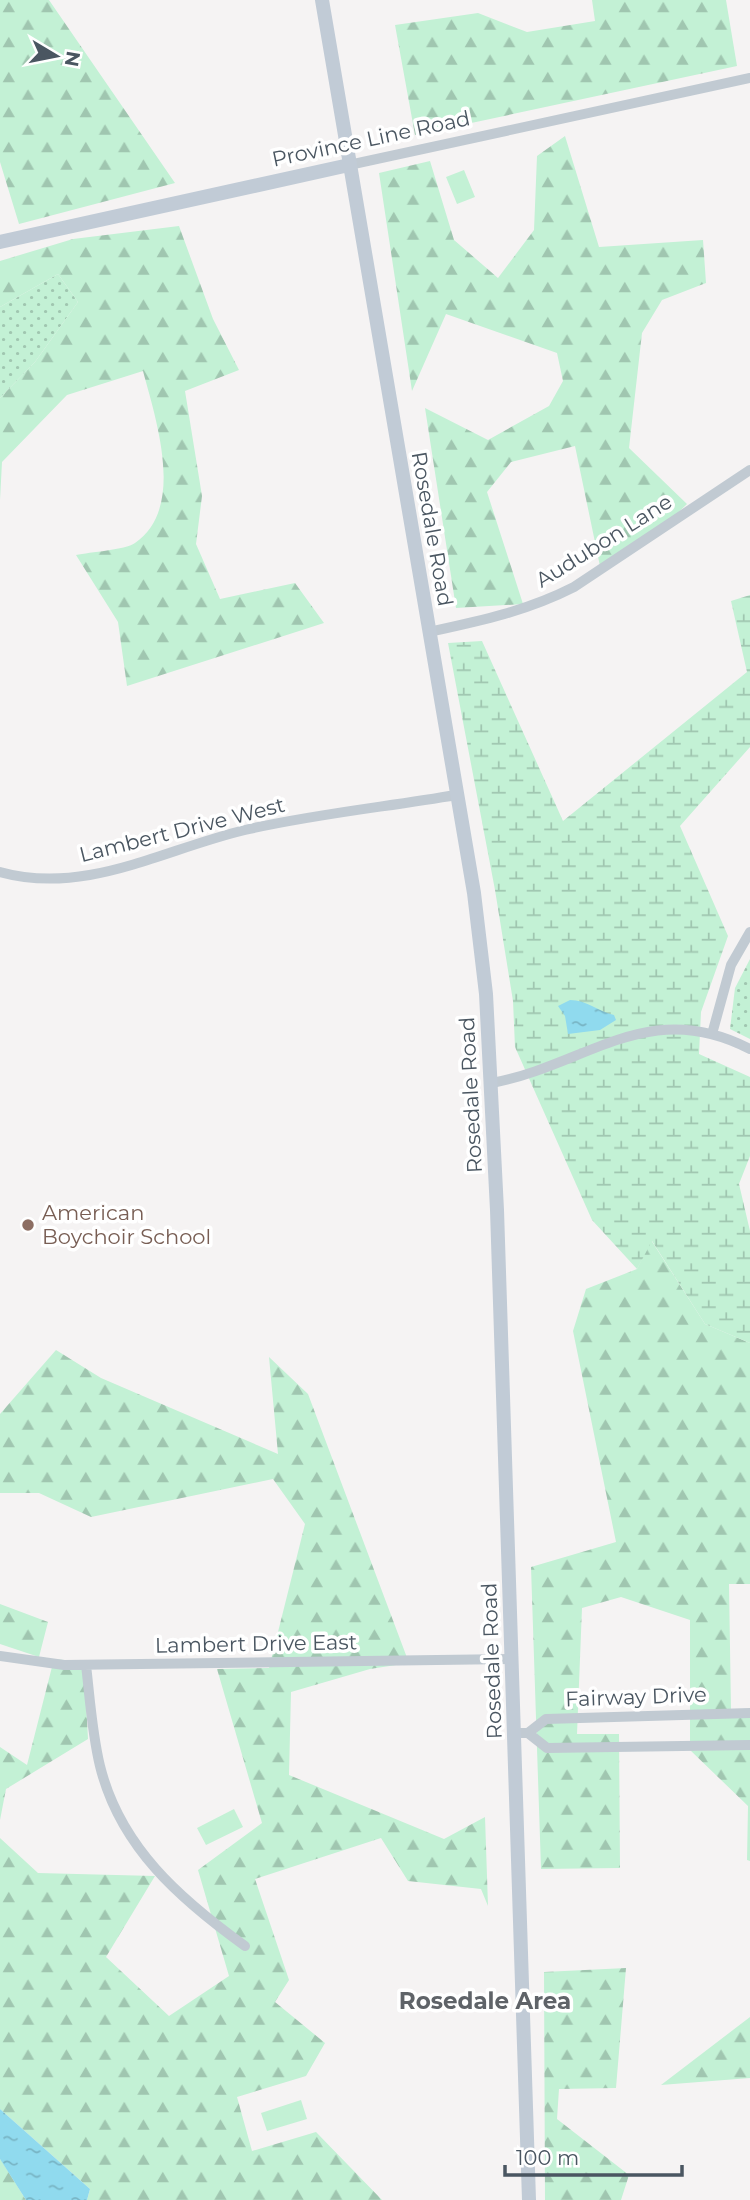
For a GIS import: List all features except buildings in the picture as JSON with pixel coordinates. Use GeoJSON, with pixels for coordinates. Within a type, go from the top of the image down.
{"type":"FeatureCollection","features":[{"type":"Feature","properties":{"kind":"street","name":"Rosedale Road"},"geometry":{"type":"LineString","coordinates":[[322,0],[482,956],[492,1083],[513,1659],[522,1733],[528,2200]]}},
{"type":"Feature","properties":{"kind":"street","name":"Province Line Road"},"geometry":{"type":"LineString","coordinates":[[0,242],[750,78]]}},
{"type":"Feature","properties":{"kind":"street","name":"Audubon Lane"},"geometry":{"type":"LineString","coordinates":[[429,632],[502,616],[551,599],[574,587],[750,470]]}},
{"type":"Feature","properties":{"kind":"street","name":"Lambert Drive West"},"geometry":{"type":"LineString","coordinates":[[0,872],[31,878],[91,875],[145,862],[249,830],[457,795]]}},
{"type":"Feature","properties":{"kind":"street"},"geometry":{"type":"LineString","coordinates":[[712,1034],[731,965],[750,932]]}},
{"type":"Feature","properties":{"kind":"street"},"geometry":{"type":"LineString","coordinates":[[492,1083],[541,1072],[635,1033],[678,1029],[712,1034],[750,1049]]}},
{"type":"Feature","properties":{"kind":"street","name":"Lambert Drive East"},"geometry":{"type":"LineString","coordinates":[[0,1656],[35,1662],[86,1665],[513,1659]]}},
{"type":"Feature","properties":{"kind":"street"},"geometry":{"type":"LineString","coordinates":[[86,1665],[97,1751],[121,1821],[166,1882],[202,1914],[245,1946]]}},
{"type":"Feature","properties":{"kind":"street","name":"Fairway Drive"},"geometry":{"type":"LineString","coordinates":[[522,1733],[546,1718],[750,1713]]}},
{"type":"Feature","properties":{"kind":"street"},"geometry":{"type":"LineString","coordinates":[[522,1733],[547,1748],[750,1745]]}},
{"type":"Feature","properties":{"kind":"green space"},"geometry":{"type":"Polygon","coordinates":[[[0,0],[49,0],[175,183],[19,224],[0,162],[0,0]]]}},
{"type":"Feature","properties":{"kind":"green space"},"geometry":{"type":"Polygon","coordinates":[[[592,0],[726,0],[737,66],[415,135],[395,25],[478,13],[527,32],[595,21],[592,0]]]}},
{"type":"Feature","properties":{"kind":"green space"},"geometry":{"type":"Polygon","coordinates":[[[565,136],[599,247],[703,240],[706,283],[662,300],[642,333],[629,448],[687,504],[652,538],[601,571],[575,446],[511,462],[487,492],[523,604],[456,608],[425,408],[488,440],[549,406],[563,381],[557,353],[446,314],[412,391],[379,173],[430,161],[454,240],[498,278],[534,230],[537,156],[565,136]]]}},
{"type":"Feature","properties":{"kind":"green space"},"geometry":{"type":"Polygon","coordinates":[[[464,170],[475,197],[457,204],[446,177],[464,170]]]}},
{"type":"Feature","properties":{"kind":"green space"},"geometry":{"type":"Polygon","coordinates":[[[179,226],[213,319],[239,370],[185,391],[202,496],[196,544],[220,599],[295,583],[324,623],[127,686],[118,622],[76,555],[135,543],[151,528],[160,508],[163,462],[160,438],[143,371],[67,395],[2,462],[0,500],[0,398],[35,362],[78,302],[58,274],[0,307],[0,261],[73,239],[179,226]]]}},
{"type":"Feature","properties":{"kind":"green space"},"geometry":{"type":"Polygon","coordinates":[[[58,274],[78,302],[35,362],[0,398],[0,307],[58,274]]]}},
{"type":"Feature","properties":{"kind":"green space"},"geometry":{"type":"Polygon","coordinates":[[[750,595],[750,747],[680,826],[728,936],[701,1012],[699,1054],[750,1077],[750,1156],[739,1184],[750,1231],[750,1343],[705,1324],[652,1241],[637,1269],[592,1220],[515,1047],[513,1001],[495,890],[448,643],[482,641],[563,821],[747,672],[731,601],[750,595]]]}},
{"type":"Feature","properties":{"kind":"green space"},"geometry":{"type":"Polygon","coordinates":[[[750,959],[750,1039],[730,1029],[735,988],[750,959]]]}},
{"type":"Feature","properties":{"kind":"green space"},"geometry":{"type":"Polygon","coordinates":[[[651,1240],[705,1324],[750,1343],[750,1584],[729,1584],[731,1710],[750,1710],[750,1861],[747,1860],[748,1806],[690,1750],[690,1620],[621,1597],[582,1608],[577,1734],[619,1734],[620,1868],[541,1869],[531,1567],[616,1542],[573,1331],[586,1289],[637,1269],[651,1240]]]}},
{"type":"Feature","properties":{"kind":"green space"},"geometry":{"type":"Polygon","coordinates":[[[56,1350],[101,1378],[278,1454],[269,1357],[308,1394],[409,1663],[370,1669],[291,1692],[289,1775],[444,1839],[485,1817],[488,1906],[481,1889],[408,1881],[381,1838],[255,1879],[289,1980],[275,2002],[325,2043],[306,2076],[237,2097],[252,2151],[316,2132],[382,2200],[87,2200],[90,2189],[0,2109],[0,1838],[38,1873],[155,1876],[106,1957],[169,2016],[229,1976],[198,1870],[262,1823],[217,1669],[269,1668],[305,1524],[273,1479],[91,1517],[39,1493],[0,1493],[0,1414],[56,1350]]]}},
{"type":"Feature","properties":{"kind":"green space"},"geometry":{"type":"Polygon","coordinates":[[[0,1604],[48,1622],[39,1657],[0,1644],[0,1604]]]}},
{"type":"Feature","properties":{"kind":"green space"},"geometry":{"type":"Polygon","coordinates":[[[54,1659],[84,1662],[88,1739],[6,1789],[0,1820],[0,1747],[27,1765],[54,1659]]]}},
{"type":"Feature","properties":{"kind":"green space"},"geometry":{"type":"Polygon","coordinates":[[[234,1809],[243,1827],[206,1845],[197,1828],[234,1809]]]}},
{"type":"Feature","properties":{"kind":"green space"},"geometry":{"type":"Polygon","coordinates":[[[626,1968],[616,2088],[559,2089],[557,2119],[629,2175],[621,2200],[545,2200],[544,1972],[626,1968]]]}},
{"type":"Feature","properties":{"kind":"green space"},"geometry":{"type":"Polygon","coordinates":[[[750,2017],[750,2078],[661,2085],[750,2017]]]}},
{"type":"Feature","properties":{"kind":"green space"},"geometry":{"type":"Polygon","coordinates":[[[301,2100],[307,2119],[267,2131],[261,2113],[301,2100]]]}},
{"type":"Feature","properties":{"kind":"green space"},"geometry":{"type":"Polygon","coordinates":[[[1,2160],[26,2200],[0,2200],[1,2160]]]}},
{"type":"Feature","properties":{"kind":"water"},"geometry":{"type":"Polygon","coordinates":[[[570,1000],[614,1015],[616,1020],[600,1030],[568,1034],[565,1016],[558,1006],[570,1000]]]}},
{"type":"Feature","properties":{"kind":"water"},"geometry":{"type":"Polygon","coordinates":[[[0,2109],[90,2189],[87,2200],[26,2200],[0,2159],[0,2109]]]}},
{"type":"Feature","properties":{"kind":"place","name":"American Boychoir School"},"geometry":{"type":"Point","coordinates":[28,1225]}},
{"type":"Feature","properties":{"kind":"district","name":"Rosedale Area"},"geometry":{"type":"Point","coordinates":[485,2001]}}]}
